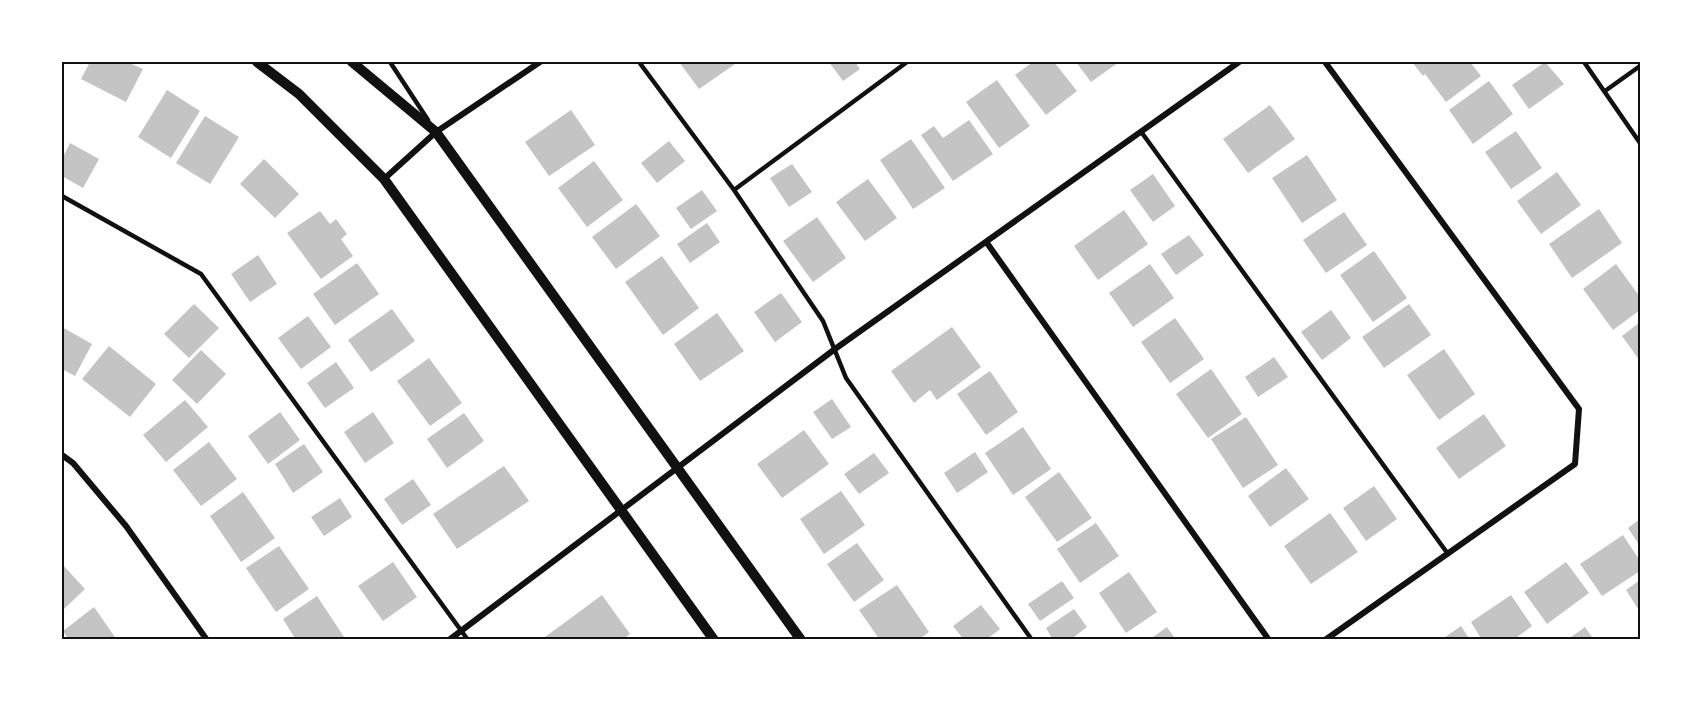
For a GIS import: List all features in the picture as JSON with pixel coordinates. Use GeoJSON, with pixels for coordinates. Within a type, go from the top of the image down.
{"type":"FeatureCollection","features":[{"type":"Feature","properties":{"kind":"street"},"geometry":{"type":"LineString","coordinates":[[257,62],[299,94],[384,179],[714,639]]}},
{"type":"Feature","properties":{"kind":"street"},"geometry":{"type":"LineString","coordinates":[[351,62],[436,132],[801,639]]}},
{"type":"Feature","properties":{"kind":"street"},"geometry":{"type":"LineString","coordinates":[[384,179],[436,132],[540,62]]}},
{"type":"Feature","properties":{"kind":"street"},"geometry":{"type":"LineString","coordinates":[[449,639],[835,350],[1239,62]]}},
{"type":"Feature","properties":{"kind":"street"},"geometry":{"type":"LineString","coordinates":[[1325,62],[1579,409],[1575,464],[1325,639]]}},
{"type":"Feature","properties":{"kind":"street"},"geometry":{"type":"LineString","coordinates":[[987,243],[1269,639]]}},
{"type":"Feature","properties":{"kind":"street"},"geometry":{"type":"LineString","coordinates":[[62,455],[73,463],[126,526],[207,639]]}},
{"type":"Feature","properties":{"kind":"lane"},"geometry":{"type":"LineString","coordinates":[[390,62],[436,132]]}},
{"type":"Feature","properties":{"kind":"lane"},"geometry":{"type":"LineString","coordinates":[[639,62],[734,190],[823,321],[846,378],[1032,639]]}},
{"type":"Feature","properties":{"kind":"lane"},"geometry":{"type":"LineString","coordinates":[[734,190],[907,62]]}},
{"type":"Feature","properties":{"kind":"lane"},"geometry":{"type":"LineString","coordinates":[[1584,62],[1641,143]]}},
{"type":"Feature","properties":{"kind":"lane"},"geometry":{"type":"LineString","coordinates":[[1605,91],[1641,66]]}},
{"type":"Feature","properties":{"kind":"lane"},"geometry":{"type":"LineString","coordinates":[[1142,133],[1448,554]]}},
{"type":"Feature","properties":{"kind":"lane"},"geometry":{"type":"LineString","coordinates":[[62,196],[201,274],[468,639]]}},
{"type":"Feature","properties":{"kind":"building"},"geometry":{"type":"Polygon","coordinates":[[[90,62],[127,62],[143,69],[126,102],[81,79],[90,62]]]}},
{"type":"Feature","properties":{"kind":"building"},"geometry":{"type":"Polygon","coordinates":[[[679,62],[738,62],[699,89],[679,62]]]}},
{"type":"Feature","properties":{"kind":"building"},"geometry":{"type":"Polygon","coordinates":[[[829,62],[855,62],[860,69],[843,81],[829,62]]]}},
{"type":"Feature","properties":{"kind":"building"},"geometry":{"type":"Polygon","coordinates":[[[1033,62],[1054,62],[1077,91],[1046,115],[1015,75],[1033,62]]]}},
{"type":"Feature","properties":{"kind":"building"},"geometry":{"type":"Polygon","coordinates":[[[1076,62],[1119,62],[1091,82],[1076,62]]]}},
{"type":"Feature","properties":{"kind":"building"},"geometry":{"type":"Polygon","coordinates":[[[1412,62],[1470,62],[1481,76],[1446,102],[1425,74],[1423,76],[1412,62]]]}},
{"type":"Feature","properties":{"kind":"building"},"geometry":{"type":"Polygon","coordinates":[[[1545,62],[1564,84],[1529,109],[1512,85],[1545,62]]]}},
{"type":"Feature","properties":{"kind":"building"},"geometry":{"type":"Polygon","coordinates":[[[997,80],[1030,126],[999,148],[966,102],[997,80]]]}},
{"type":"Feature","properties":{"kind":"building"},"geometry":{"type":"Polygon","coordinates":[[[1489,81],[1513,114],[1473,144],[1449,110],[1489,81]]]}},
{"type":"Feature","properties":{"kind":"building"},"geometry":{"type":"Polygon","coordinates":[[[167,90],[200,111],[171,158],[138,137],[167,90]]]}},
{"type":"Feature","properties":{"kind":"building"},"geometry":{"type":"Polygon","coordinates":[[[1270,105],[1295,139],[1248,173],[1223,139],[1270,105]]]}},
{"type":"Feature","properties":{"kind":"building"},"geometry":{"type":"Polygon","coordinates":[[[571,110],[595,145],[549,176],[525,142],[571,110]]]}},
{"type":"Feature","properties":{"kind":"building"},"geometry":{"type":"Polygon","coordinates":[[[205,116],[239,137],[210,184],[176,163],[205,116]]]}},
{"type":"Feature","properties":{"kind":"building"},"geometry":{"type":"Polygon","coordinates":[[[969,120],[993,154],[953,181],[921,135],[934,126],[943,138],[969,120]]]}},
{"type":"Feature","properties":{"kind":"building"},"geometry":{"type":"Polygon","coordinates":[[[1516,131],[1542,168],[1511,189],[1485,152],[1516,131]]]}},
{"type":"Feature","properties":{"kind":"building"},"geometry":{"type":"Polygon","coordinates":[[[911,139],[945,188],[913,209],[880,160],[911,139]]]}},
{"type":"Feature","properties":{"kind":"building"},"geometry":{"type":"Polygon","coordinates":[[[669,141],[685,161],[657,183],[641,163],[669,141]]]}},
{"type":"Feature","properties":{"kind":"building"},"geometry":{"type":"Polygon","coordinates":[[[70,143],[99,159],[83,188],[62,176],[62,159],[70,143]]]}},
{"type":"Feature","properties":{"kind":"building"},"geometry":{"type":"Polygon","coordinates":[[[1307,155],[1337,200],[1302,223],[1272,178],[1307,155]]]}},
{"type":"Feature","properties":{"kind":"building"},"geometry":{"type":"Polygon","coordinates":[[[264,159],[299,194],[275,218],[240,184],[264,159]]]}},
{"type":"Feature","properties":{"kind":"building"},"geometry":{"type":"Polygon","coordinates":[[[594,161],[623,200],[587,227],[558,188],[594,161]]]}},
{"type":"Feature","properties":{"kind":"building"},"geometry":{"type":"Polygon","coordinates":[[[792,164],[812,192],[789,207],[770,178],[792,164]]]}},
{"type":"Feature","properties":{"kind":"building"},"geometry":{"type":"Polygon","coordinates":[[[1557,172],[1581,205],[1541,234],[1517,201],[1557,172]]]}},
{"type":"Feature","properties":{"kind":"building"},"geometry":{"type":"Polygon","coordinates":[[[1153,174],[1175,206],[1153,222],[1130,190],[1153,174]]]}},
{"type":"Feature","properties":{"kind":"building"},"geometry":{"type":"Polygon","coordinates":[[[868,179],[897,218],[865,241],[836,202],[868,179]]]}},
{"type":"Feature","properties":{"kind":"building"},"geometry":{"type":"Polygon","coordinates":[[[702,190],[717,211],[691,229],[676,208],[702,190]]]}},
{"type":"Feature","properties":{"kind":"building"},"geometry":{"type":"Polygon","coordinates":[[[636,204],[660,236],[616,269],[592,237],[636,204]]]}},
{"type":"Feature","properties":{"kind":"building"},"geometry":{"type":"Polygon","coordinates":[[[1599,209],[1622,243],[1572,278],[1549,244],[1599,209]]]}},
{"type":"Feature","properties":{"kind":"building"},"geometry":{"type":"Polygon","coordinates":[[[1124,210],[1148,244],[1098,280],[1074,246],[1124,210]]]}},
{"type":"Feature","properties":{"kind":"building"},"geometry":{"type":"Polygon","coordinates":[[[320,211],[330,224],[336,219],[347,234],[341,239],[353,256],[321,279],[287,233],[320,211]]]}},
{"type":"Feature","properties":{"kind":"building"},"geometry":{"type":"Polygon","coordinates":[[[1344,212],[1367,245],[1326,273],[1303,240],[1344,212]]]}},
{"type":"Feature","properties":{"kind":"building"},"geometry":{"type":"Polygon","coordinates":[[[817,217],[846,258],[813,282],[783,241],[817,217]]]}},
{"type":"Feature","properties":{"kind":"building"},"geometry":{"type":"Polygon","coordinates":[[[707,223],[720,242],[690,263],[677,244],[707,223]]]}},
{"type":"Feature","properties":{"kind":"building"},"geometry":{"type":"Polygon","coordinates":[[[1189,235],[1204,255],[1176,275],[1161,254],[1189,235]]]}},
{"type":"Feature","properties":{"kind":"building"},"geometry":{"type":"Polygon","coordinates":[[[1374,251],[1407,298],[1373,322],[1340,275],[1374,251]]]}},
{"type":"Feature","properties":{"kind":"building"},"geometry":{"type":"Polygon","coordinates":[[[258,255],[277,284],[250,302],[231,274],[258,255]]]}},
{"type":"Feature","properties":{"kind":"building"},"geometry":{"type":"Polygon","coordinates":[[[662,256],[699,308],[663,335],[625,282],[662,256]]]}},
{"type":"Feature","properties":{"kind":"building"},"geometry":{"type":"Polygon","coordinates":[[[357,263],[379,294],[335,325],[313,294],[357,263]]]}},
{"type":"Feature","properties":{"kind":"building"},"geometry":{"type":"Polygon","coordinates":[[[1150,264],[1174,298],[1133,327],[1109,293],[1150,264]]]}},
{"type":"Feature","properties":{"kind":"building"},"geometry":{"type":"Polygon","coordinates":[[[1616,264],[1640,297],[1640,310],[1613,330],[1583,289],[1616,264]]]}},
{"type":"Feature","properties":{"kind":"building"},"geometry":{"type":"Polygon","coordinates":[[[781,293],[802,322],[775,342],[754,312],[781,293]]]}},
{"type":"Feature","properties":{"kind":"building"},"geometry":{"type":"Polygon","coordinates":[[[194,304],[219,328],[189,358],[164,334],[194,304]]]}},
{"type":"Feature","properties":{"kind":"building"},"geometry":{"type":"Polygon","coordinates":[[[1409,304],[1431,335],[1384,368],[1362,337],[1409,304]]]}},
{"type":"Feature","properties":{"kind":"building"},"geometry":{"type":"Polygon","coordinates":[[[392,309],[415,341],[371,372],[348,340],[392,309]]]}},
{"type":"Feature","properties":{"kind":"building"},"geometry":{"type":"Polygon","coordinates":[[[1331,310],[1351,338],[1322,360],[1301,332],[1331,310]]]}},
{"type":"Feature","properties":{"kind":"building"},"geometry":{"type":"Polygon","coordinates":[[[717,313],[744,351],[700,381],[674,344],[717,313]]]}},
{"type":"Feature","properties":{"kind":"building"},"geometry":{"type":"Polygon","coordinates":[[[308,316],[331,347],[301,369],[278,338],[308,316]]]}},
{"type":"Feature","properties":{"kind":"building"},"geometry":{"type":"Polygon","coordinates":[[[1175,318],[1204,359],[1170,383],[1141,342],[1175,318]]]}},
{"type":"Feature","properties":{"kind":"building"},"geometry":{"type":"Polygon","coordinates":[[[1640,322],[1640,361],[1622,336],[1640,322]]]}},
{"type":"Feature","properties":{"kind":"building"},"geometry":{"type":"Polygon","coordinates":[[[62,327],[92,344],[75,376],[62,369],[62,327]]]}},
{"type":"Feature","properties":{"kind":"building"},"geometry":{"type":"Polygon","coordinates":[[[952,327],[981,367],[937,400],[930,390],[914,403],[891,371],[952,327]]]}},
{"type":"Feature","properties":{"kind":"building"},"geometry":{"type":"Polygon","coordinates":[[[109,346],[156,384],[130,417],[82,379],[109,346]]]}},
{"type":"Feature","properties":{"kind":"building"},"geometry":{"type":"Polygon","coordinates":[[[1444,349],[1475,394],[1439,420],[1407,375],[1444,349]]]}},
{"type":"Feature","properties":{"kind":"building"},"geometry":{"type":"Polygon","coordinates":[[[201,350],[226,374],[197,404],[172,380],[201,350]]]}},
{"type":"Feature","properties":{"kind":"building"},"geometry":{"type":"Polygon","coordinates":[[[1274,357],[1288,377],[1258,397],[1245,377],[1274,357]]]}},
{"type":"Feature","properties":{"kind":"building"},"geometry":{"type":"Polygon","coordinates":[[[429,358],[462,403],[430,426],[397,381],[429,358]]]}},
{"type":"Feature","properties":{"kind":"building"},"geometry":{"type":"Polygon","coordinates":[[[336,362],[354,388],[325,408],[307,383],[336,362]]]}},
{"type":"Feature","properties":{"kind":"building"},"geometry":{"type":"Polygon","coordinates":[[[1211,369],[1242,414],[1208,438],[1176,394],[1211,369]]]}},
{"type":"Feature","properties":{"kind":"building"},"geometry":{"type":"Polygon","coordinates":[[[990,371],[1018,412],[986,435],[957,394],[990,371]]]}},
{"type":"Feature","properties":{"kind":"building"},"geometry":{"type":"Polygon","coordinates":[[[832,399],[851,427],[832,439],[813,412],[832,399]]]}},
{"type":"Feature","properties":{"kind":"building"},"geometry":{"type":"Polygon","coordinates":[[[185,400],[208,427],[166,462],[143,435],[185,400]]]}},
{"type":"Feature","properties":{"kind":"building"},"geometry":{"type":"Polygon","coordinates":[[[280,412],[300,440],[268,464],[248,436],[280,412]]]}},
{"type":"Feature","properties":{"kind":"building"},"geometry":{"type":"Polygon","coordinates":[[[373,412],[394,443],[365,463],[344,432],[373,412]]]}},
{"type":"Feature","properties":{"kind":"building"},"geometry":{"type":"Polygon","coordinates":[[[464,413],[484,441],[447,468],[427,439],[464,413]]]}},
{"type":"Feature","properties":{"kind":"building"},"geometry":{"type":"Polygon","coordinates":[[[1484,414],[1506,446],[1459,479],[1436,448],[1484,414]]]}},
{"type":"Feature","properties":{"kind":"building"},"geometry":{"type":"Polygon","coordinates":[[[1246,417],[1278,465],[1243,488],[1211,439],[1246,417]]]}},
{"type":"Feature","properties":{"kind":"building"},"geometry":{"type":"Polygon","coordinates":[[[1023,427],[1051,469],[1013,495],[985,453],[1023,427]]]}},
{"type":"Feature","properties":{"kind":"building"},"geometry":{"type":"Polygon","coordinates":[[[804,430],[829,464],[782,498],[757,464],[804,430]]]}},
{"type":"Feature","properties":{"kind":"building"},"geometry":{"type":"Polygon","coordinates":[[[209,442],[237,479],[201,506],[173,470],[209,442]]]}},
{"type":"Feature","properties":{"kind":"building"},"geometry":{"type":"Polygon","coordinates":[[[304,444],[323,472],[293,493],[275,464],[304,444]]]}},
{"type":"Feature","properties":{"kind":"building"},"geometry":{"type":"Polygon","coordinates":[[[975,452],[988,472],[957,493],[944,473],[975,452]]]}},
{"type":"Feature","properties":{"kind":"building"},"geometry":{"type":"Polygon","coordinates":[[[874,453],[889,473],[859,494],[844,474],[874,453]]]}},
{"type":"Feature","properties":{"kind":"building"},"geometry":{"type":"Polygon","coordinates":[[[504,466],[529,501],[457,549],[433,514],[504,466]]]}},
{"type":"Feature","properties":{"kind":"building"},"geometry":{"type":"Polygon","coordinates":[[[1286,468],[1309,499],[1270,527],[1248,496],[1286,468]]]}},
{"type":"Feature","properties":{"kind":"building"},"geometry":{"type":"Polygon","coordinates":[[[1059,472],[1092,518],[1057,542],[1025,497],[1059,472]]]}},
{"type":"Feature","properties":{"kind":"building"},"geometry":{"type":"Polygon","coordinates":[[[413,479],[431,505],[402,525],[384,499],[413,479]]]}},
{"type":"Feature","properties":{"kind":"building"},"geometry":{"type":"Polygon","coordinates":[[[1374,486],[1397,519],[1366,541],[1343,508],[1374,486]]]}},
{"type":"Feature","properties":{"kind":"building"},"geometry":{"type":"Polygon","coordinates":[[[841,491],[865,525],[824,554],[800,519],[841,491]]]}},
{"type":"Feature","properties":{"kind":"building"},"geometry":{"type":"Polygon","coordinates":[[[243,492],[275,538],[241,562],[210,516],[243,492]]]}},
{"type":"Feature","properties":{"kind":"building"},"geometry":{"type":"Polygon","coordinates":[[[340,498],[352,517],[324,536],[311,517],[340,498]]]}},
{"type":"Feature","properties":{"kind":"building"},"geometry":{"type":"Polygon","coordinates":[[[1330,513],[1358,552],[1311,584],[1284,546],[1330,513]]]}},
{"type":"Feature","properties":{"kind":"building"},"geometry":{"type":"Polygon","coordinates":[[[1640,519],[1640,546],[1628,528],[1640,519]]]}},
{"type":"Feature","properties":{"kind":"building"},"geometry":{"type":"Polygon","coordinates":[[[1096,523],[1119,556],[1080,583],[1057,549],[1096,523]]]}},
{"type":"Feature","properties":{"kind":"building"},"geometry":{"type":"Polygon","coordinates":[[[1623,535],[1640,561],[1640,571],[1602,596],[1580,564],[1623,535]]]}},
{"type":"Feature","properties":{"kind":"building"},"geometry":{"type":"Polygon","coordinates":[[[857,543],[884,580],[854,602],[827,564],[857,543]]]}},
{"type":"Feature","properties":{"kind":"building"},"geometry":{"type":"Polygon","coordinates":[[[279,546],[309,589],[276,612],[246,568],[279,546]]]}},
{"type":"Feature","properties":{"kind":"building"},"geometry":{"type":"Polygon","coordinates":[[[393,562],[417,597],[383,621],[358,586],[393,562]]]}},
{"type":"Feature","properties":{"kind":"building"},"geometry":{"type":"Polygon","coordinates":[[[1566,562],[1589,593],[1547,624],[1524,592],[1566,562]]]}},
{"type":"Feature","properties":{"kind":"building"},"geometry":{"type":"Polygon","coordinates":[[[62,564],[85,589],[62,611],[62,564]]]}},
{"type":"Feature","properties":{"kind":"building"},"geometry":{"type":"Polygon","coordinates":[[[1129,572],[1157,612],[1126,633],[1099,593],[1129,572]]]}},
{"type":"Feature","properties":{"kind":"building"},"geometry":{"type":"Polygon","coordinates":[[[1640,580],[1640,612],[1626,590],[1640,580]]]}},
{"type":"Feature","properties":{"kind":"building"},"geometry":{"type":"Polygon","coordinates":[[[1062,581],[1074,598],[1040,621],[1028,604],[1062,581]]]}},
{"type":"Feature","properties":{"kind":"building"},"geometry":{"type":"Polygon","coordinates":[[[897,585],[929,632],[918,640],[880,640],[859,610],[897,585]]]}},
{"type":"Feature","properties":{"kind":"building"},"geometry":{"type":"Polygon","coordinates":[[[602,595],[630,634],[622,640],[541,640],[602,595]]]}},
{"type":"Feature","properties":{"kind":"building"},"geometry":{"type":"Polygon","coordinates":[[[1511,595],[1532,626],[1513,640],[1482,640],[1471,622],[1511,595]]]}},
{"type":"Feature","properties":{"kind":"building"},"geometry":{"type":"Polygon","coordinates":[[[317,596],[346,640],[296,640],[283,619],[317,596]]]}},
{"type":"Feature","properties":{"kind":"building"},"geometry":{"type":"Polygon","coordinates":[[[981,605],[1000,629],[986,640],[964,640],[953,626],[981,605]]]}},
{"type":"Feature","properties":{"kind":"building"},"geometry":{"type":"Polygon","coordinates":[[[94,607],[117,640],[69,640],[63,631],[94,607]]]}},
{"type":"Feature","properties":{"kind":"building"},"geometry":{"type":"Polygon","coordinates":[[[1074,609],[1087,627],[1070,640],[1053,640],[1046,628],[1074,609]]]}},
{"type":"Feature","properties":{"kind":"building"},"geometry":{"type":"Polygon","coordinates":[[[1461,626],[1470,640],[1441,640],[1461,626]]]}},
{"type":"Feature","properties":{"kind":"building"},"geometry":{"type":"Polygon","coordinates":[[[1167,627],[1176,640],[1149,640],[1167,627]]]}},
{"type":"Feature","properties":{"kind":"building"},"geometry":{"type":"Polygon","coordinates":[[[1585,627],[1594,640],[1567,640],[1585,627]]]}}]}
